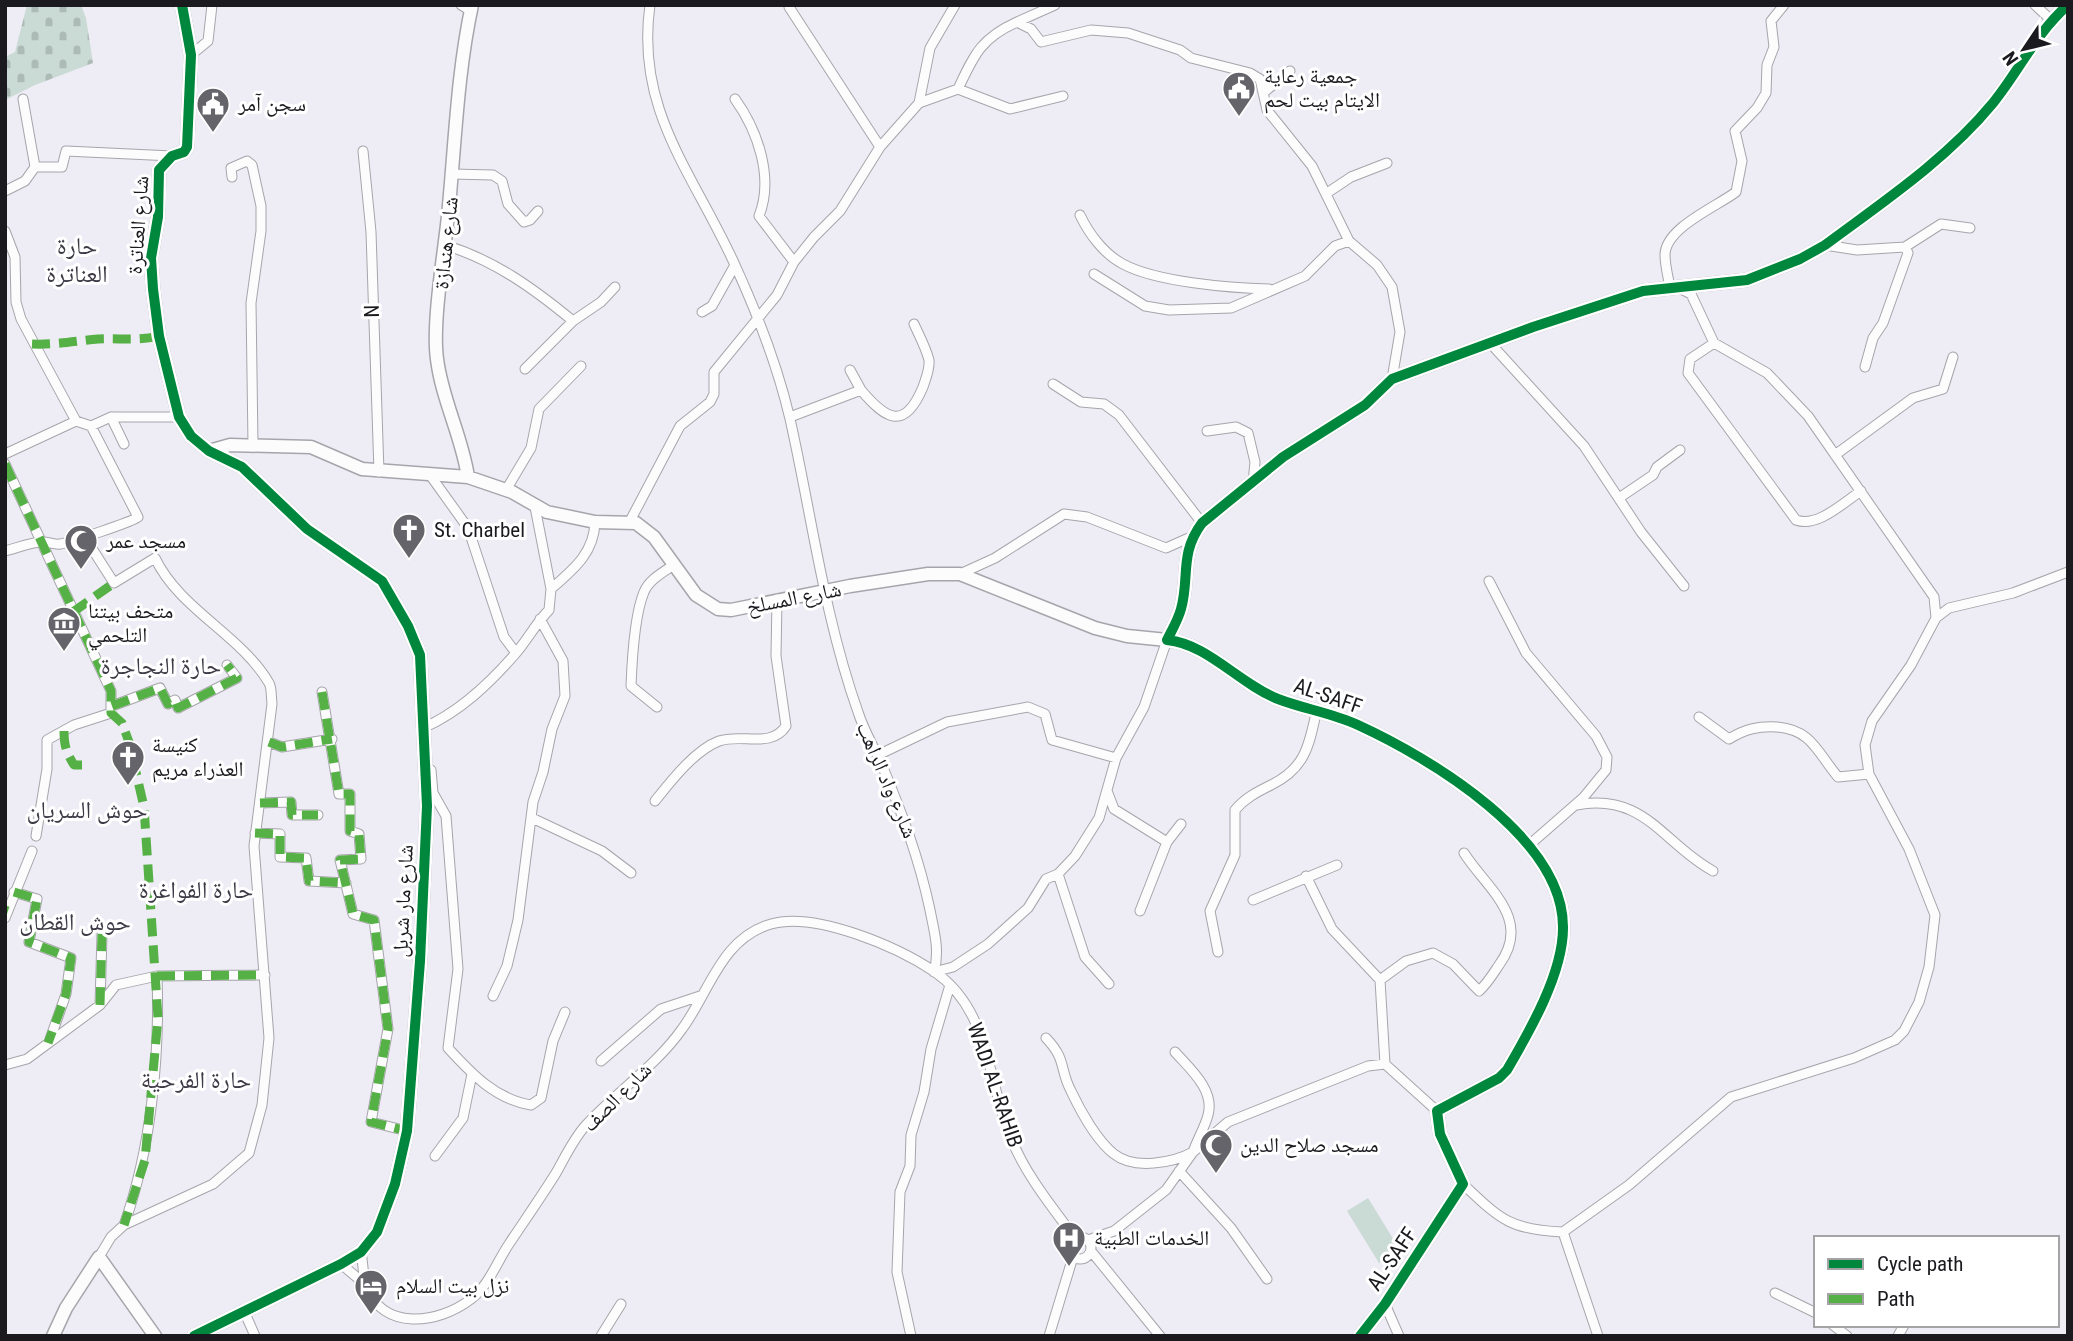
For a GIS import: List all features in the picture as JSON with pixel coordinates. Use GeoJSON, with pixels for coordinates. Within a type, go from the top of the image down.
{"type":"FeatureCollection","features":[{"type":"Feature","properties":{"kind":"street","name":"شارع العناترة"},"geometry":{"type":"LineString","coordinates":[[179,417],[159,336],[151,258],[158,217],[159,170],[172,156],[184,152],[187,147],[191,55],[182,5]]}},
{"type":"Feature","properties":{"kind":"street"},"geometry":{"type":"LineString","coordinates":[[191,55],[208,41],[212,5]]}},
{"type":"Feature","properties":{"kind":"street","name":"شارع واد الراهب"},"geometry":{"type":"LineString","coordinates":[[650,5],[646,34],[647,61],[663,124],[735,265],[758,320],[790,417],[822,591],[858,713],[878,755],[922,866],[938,956],[934,972]]}},
{"type":"Feature","properties":{"kind":"street"},"geometry":{"type":"LineString","coordinates":[[919,103],[930,48],[956,5]]}},
{"type":"Feature","properties":{"kind":"street"},"geometry":{"type":"LineString","coordinates":[[958,89],[979,47],[1017,22],[1055,5]]}},
{"type":"Feature","properties":{"kind":"street"},"geometry":{"type":"LineString","coordinates":[[1673,287],[1665,253],[1668,241],[1681,226],[1713,210],[1736,192],[1742,161],[1734,131],[1757,108],[1766,93],[1767,65],[1774,47],[1771,22],[1784,5]]}},
{"type":"Feature","properties":{"kind":"street"},"geometry":{"type":"LineString","coordinates":[[2035,5],[2052,20]]}},
{"type":"Feature","properties":{"kind":"street"},"geometry":{"type":"LineString","coordinates":[[934,972],[953,967],[988,944],[1028,908],[1046,880],[1058,874],[1075,856],[1099,818],[1116,758],[1144,707],[1167,640],[1181,609],[1187,550],[1202,523],[1316,435],[1365,405],[1392,379],[1643,291],[1747,280],[1800,259],[1825,245],[1965,134],[1994,102],[2052,20],[2068,5]]}},
{"type":"Feature","properties":{"kind":"street","name":"شارع هندازة"},"geometry":{"type":"LineString","coordinates":[[467,477],[463,447],[450,415],[436,356],[468,7]]}},
{"type":"Feature","properties":{"kind":"street"},"geometry":{"type":"LineString","coordinates":[[789,8],[880,148]]}},
{"type":"Feature","properties":{"kind":"street"},"geometry":{"type":"LineString","coordinates":[[1017,22],[1046,43],[1091,30],[1128,33],[1180,50],[1191,58],[1260,79],[1266,110],[1312,166],[1349,241],[1377,265],[1396,296],[1399,348],[1392,379]]}},
{"type":"Feature","properties":{"kind":"street"},"geometry":{"type":"LineString","coordinates":[[1263,93],[1290,71]]}},
{"type":"Feature","properties":{"kind":"street"},"geometry":{"type":"LineString","coordinates":[[209,451],[230,445],[311,447],[346,463],[379,472],[467,477],[506,490],[536,507],[595,522],[630,521],[680,426],[710,402],[714,394],[714,372],[777,295],[794,262],[840,211],[880,148],[919,103],[958,89],[1010,109],[1063,96]]}},
{"type":"Feature","properties":{"kind":"street"},"geometry":{"type":"LineString","coordinates":[[5,191],[25,181],[35,167],[23,99]]}},
{"type":"Feature","properties":{"kind":"street"},"geometry":{"type":"LineString","coordinates":[[735,99],[750,120],[762,157],[765,201],[759,216],[794,262]]}},
{"type":"Feature","properties":{"kind":"street"},"geometry":{"type":"LineString","coordinates":[[35,167],[62,167],[66,151],[172,156]]}},
{"type":"Feature","properties":{"kind":"street","name":"N"},"geometry":{"type":"LineString","coordinates":[[363,151],[371,232],[379,472]]}},
{"type":"Feature","properties":{"kind":"street"},"geometry":{"type":"LineString","coordinates":[[232,177],[231,168],[247,161],[252,166],[261,206],[261,231],[251,303],[253,445]]}},
{"type":"Feature","properties":{"kind":"street"},"geometry":{"type":"LineString","coordinates":[[1327,193],[1351,177],[1387,163]]}},
{"type":"Feature","properties":{"kind":"street"},"geometry":{"type":"LineString","coordinates":[[452,174],[493,176],[502,181],[508,204],[524,222],[530,220],[538,211]]}},
{"type":"Feature","properties":{"kind":"street"},"geometry":{"type":"LineString","coordinates":[[1080,215],[1104,249],[1125,265],[1191,282],[1271,289]]}},
{"type":"Feature","properties":{"kind":"street"},"geometry":{"type":"LineString","coordinates":[[1825,245],[1857,250],[1905,247],[1941,224],[1970,228]]}},
{"type":"Feature","properties":{"kind":"street"},"geometry":{"type":"LineString","coordinates":[[5,231],[15,257],[16,302],[22,319],[76,421]]}},
{"type":"Feature","properties":{"kind":"street"},"geometry":{"type":"LineString","coordinates":[[1094,274],[1145,306],[1169,310],[1231,308],[1305,276],[1335,246],[1349,241]]}},
{"type":"Feature","properties":{"kind":"street"},"geometry":{"type":"LineString","coordinates":[[445,245],[475,254],[530,285],[573,321]]}},
{"type":"Feature","properties":{"kind":"street"},"geometry":{"type":"LineString","coordinates":[[1865,367],[1873,338],[1883,323],[1908,253],[1905,247]]}},
{"type":"Feature","properties":{"kind":"street"},"geometry":{"type":"LineString","coordinates":[[702,312],[712,306],[735,265]]}},
{"type":"Feature","properties":{"kind":"street"},"geometry":{"type":"LineString","coordinates":[[1698,307],[1705,289],[1712,282]]}},
{"type":"Feature","properties":{"kind":"street"},"geometry":{"type":"LineString","coordinates":[[525,369],[573,321],[601,302],[615,287]]}},
{"type":"Feature","properties":{"kind":"street"},"geometry":{"type":"LineString","coordinates":[[1673,287],[1691,294],[1714,343],[1780,383],[1861,491],[1934,597],[1949,608]]}},
{"type":"Feature","properties":{"kind":"street"},"geometry":{"type":"LineString","coordinates":[[850,370],[875,407],[892,417],[901,417],[909,412],[928,374],[929,362],[914,324]]}},
{"type":"Feature","properties":{"kind":"street"},"geometry":{"type":"LineString","coordinates":[[1714,343],[1690,359],[1688,373],[1796,520],[1806,523],[1815,521],[1861,491]]}},
{"type":"Feature","properties":{"kind":"street"},"geometry":{"type":"LineString","coordinates":[[1491,344],[1584,446],[1641,532],[1684,586]]}},
{"type":"Feature","properties":{"kind":"street"},"geometry":{"type":"LineString","coordinates":[[1835,455],[1913,398],[1943,389],[1953,357]]}},
{"type":"Feature","properties":{"kind":"street"},"geometry":{"type":"LineString","coordinates":[[506,490],[531,448],[539,408],[581,366]]}},
{"type":"Feature","properties":{"kind":"street"},"geometry":{"type":"LineString","coordinates":[[1053,384],[1081,402],[1104,404],[1119,415],[1202,523]]}},
{"type":"Feature","properties":{"kind":"street"},"geometry":{"type":"LineString","coordinates":[[790,417],[861,390]]}},
{"type":"Feature","properties":{"kind":"street"},"geometry":{"type":"LineString","coordinates":[[111,417],[124,444]]}},
{"type":"Feature","properties":{"kind":"street"},"geometry":{"type":"LineString","coordinates":[[5,454],[76,421],[91,426],[111,417],[179,417]]}},
{"type":"Feature","properties":{"kind":"street","name":"شارع مار شربل"},"geometry":{"type":"LineString","coordinates":[[179,417],[191,436],[209,451],[242,467],[307,529],[382,581],[408,626],[420,655],[427,806],[420,961],[407,1131],[391,1196],[377,1232],[361,1252],[341,1265],[194,1336]]}},
{"type":"Feature","properties":{"kind":"street"},"geometry":{"type":"LineString","coordinates":[[5,551],[42,542],[58,545],[101,529],[115,528],[135,521],[138,517],[91,426]]}},
{"type":"Feature","properties":{"kind":"street"},"geometry":{"type":"LineString","coordinates":[[1206,431],[1236,427],[1248,433],[1255,463],[1252,482]]}},
{"type":"Feature","properties":{"kind":"street"},"geometry":{"type":"LineString","coordinates":[[1619,498],[1653,475],[1657,467],[1681,450]]}},
{"type":"Feature","properties":{"kind":"street"},"geometry":{"type":"LineString","coordinates":[[5,464],[111,691],[111,709]]}},
{"type":"Feature","properties":{"kind":"street"},"geometry":{"type":"LineString","coordinates":[[430,475],[468,528],[504,636],[516,653]]}},
{"type":"Feature","properties":{"kind":"street"},"geometry":{"type":"LineString","coordinates":[[423,727],[446,718],[462,706],[516,653],[540,619],[550,610],[551,589],[536,507]]}},
{"type":"Feature","properties":{"kind":"street"},"geometry":{"type":"LineString","coordinates":[[960,574],[995,558],[1064,514],[1087,517],[1166,548],[1193,536]]}},
{"type":"Feature","properties":{"kind":"street","name":"شارع المسلخ"},"geometry":{"type":"LineString","coordinates":[[630,521],[645,528],[696,595],[718,609],[731,610],[822,591],[928,575],[960,574],[1095,628],[1127,636],[1167,640]]}},
{"type":"Feature","properties":{"kind":"street"},"geometry":{"type":"LineString","coordinates":[[551,589],[588,553],[594,537],[595,522]]}},
{"type":"Feature","properties":{"kind":"street"},"geometry":{"type":"LineString","coordinates":[[53,1336],[77,1290],[111,1237],[124,1225],[214,1184],[249,1153],[262,1105],[269,1038],[255,876],[255,833],[269,742],[271,684],[243,653],[181,596],[155,558],[114,583],[84,536]]}},
{"type":"Feature","properties":{"kind":"street"},"geometry":{"type":"LineString","coordinates":[[657,707],[631,686],[636,634],[644,591],[654,578],[672,566]]}},
{"type":"Feature","properties":{"kind":"street"},"geometry":{"type":"LineString","coordinates":[[1306,876],[1332,929],[1380,980],[1385,1064],[1437,1111],[1440,1134],[1463,1184],[1505,1221],[1530,1231],[1563,1232],[1629,1185],[1731,1097],[1854,1058],[1895,1040],[1903,1031],[1919,1002],[1929,967],[1935,915],[1909,849],[1869,774],[1865,745],[1872,721],[1911,665],[1936,618],[1949,608],[2013,593],[2068,572]]}},
{"type":"Feature","properties":{"kind":"street"},"geometry":{"type":"LineString","coordinates":[[1489,582],[1514,635],[1535,667],[1604,746],[1608,757],[1606,770],[1574,806],[1528,846]]}},
{"type":"Feature","properties":{"kind":"street"},"geometry":{"type":"LineString","coordinates":[[1934,597],[1936,618]]}},
{"type":"Feature","properties":{"kind":"street"},"geometry":{"type":"LineString","coordinates":[[655,801],[709,746],[730,738],[768,739],[777,736],[786,726],[788,718],[778,681],[776,656],[777,600]]}},
{"type":"Feature","properties":{"kind":"street"},"geometry":{"type":"LineString","coordinates":[[493,996],[507,965],[518,920],[532,818],[552,729],[565,696],[563,661],[540,619]]}},
{"type":"Feature","properties":{"kind":"street","name":"AL-SAFF"},"geometry":{"type":"LineString","coordinates":[[1167,640],[1186,642],[1248,685],[1268,695],[1317,709],[1358,725],[1443,773],[1498,812],[1528,846],[1554,888],[1563,930],[1543,1002],[1507,1070],[1499,1078],[1437,1111]]}},
{"type":"Feature","properties":{"kind":"street"},"geometry":{"type":"LineString","coordinates":[[36,836],[47,769],[47,740],[74,725],[160,688],[168,704],[175,700],[178,708],[237,678],[227,665]]}},
{"type":"Feature","properties":{"kind":"street"},"geometry":{"type":"LineString","coordinates":[[322,692],[332,739],[338,794],[350,794],[350,831],[359,834],[361,859],[340,860],[353,914],[374,920],[388,1028],[371,1122],[407,1131]]}},
{"type":"Feature","properties":{"kind":"street"},"geometry":{"type":"LineString","coordinates":[[878,755],[947,722],[1028,707],[1045,714],[1052,740],[1116,758]]}},
{"type":"Feature","properties":{"kind":"street"},"geometry":{"type":"LineString","coordinates":[[1218,952],[1210,911],[1235,855],[1235,810],[1243,800],[1284,779],[1298,767],[1317,709]]}},
{"type":"Feature","properties":{"kind":"street"},"geometry":{"type":"LineString","coordinates":[[1699,717],[1710,723],[1717,733],[1729,739],[1743,730],[1764,726],[1794,728],[1812,742],[1838,777],[1869,774]]}},
{"type":"Feature","properties":{"kind":"street"},"geometry":{"type":"LineString","coordinates":[[269,742],[282,747],[332,739]]}},
{"type":"Feature","properties":{"kind":"street"},"geometry":{"type":"LineString","coordinates":[[425,755],[430,764],[433,793],[446,816],[458,969],[449,1048],[472,1074],[505,1098],[531,1105],[541,1098],[553,1041],[565,1012]]}},
{"type":"Feature","properties":{"kind":"street"},"geometry":{"type":"LineString","coordinates":[[1107,789],[1114,809],[1167,842]]}},
{"type":"Feature","properties":{"kind":"street"},"geometry":{"type":"LineString","coordinates":[[260,803],[291,802],[292,815],[318,815]]}},
{"type":"Feature","properties":{"kind":"street"},"geometry":{"type":"LineString","coordinates":[[1574,806],[1607,804],[1646,818],[1695,861],[1713,871]]}},
{"type":"Feature","properties":{"kind":"street"},"geometry":{"type":"LineString","coordinates":[[1099,818],[1114,809]]}},
{"type":"Feature","properties":{"kind":"street"},"geometry":{"type":"LineString","coordinates":[[532,818],[602,851],[631,873]]}},
{"type":"Feature","properties":{"kind":"street"},"geometry":{"type":"LineString","coordinates":[[1140,911],[1167,842],[1181,824]]}},
{"type":"Feature","properties":{"kind":"street"},"geometry":{"type":"LineString","coordinates":[[255,833],[280,834],[280,857],[306,858],[309,881],[346,883]]}},
{"type":"Feature","properties":{"kind":"street"},"geometry":{"type":"LineString","coordinates":[[6,913],[32,851]]}},
{"type":"Feature","properties":{"kind":"street"},"geometry":{"type":"LineString","coordinates":[[1380,980],[1406,961],[1433,953],[1453,964],[1479,991],[1503,960],[1510,948],[1509,918],[1502,902],[1464,853]]}},
{"type":"Feature","properties":{"kind":"street"},"geometry":{"type":"LineString","coordinates":[[1253,900],[1336,865]]}},
{"type":"Feature","properties":{"kind":"street"},"geometry":{"type":"LineString","coordinates":[[1058,874],[1085,957],[1109,984]]}},
{"type":"Feature","properties":{"kind":"street"},"geometry":{"type":"LineString","coordinates":[[14,892],[37,900],[29,942],[71,958],[66,994],[48,1043]]}},
{"type":"Feature","properties":{"kind":"street","name":"شارع الصف"},"geometry":{"type":"LineString","coordinates":[[361,1252],[366,1285],[380,1307],[394,1318],[407,1320],[431,1317],[472,1299],[584,1127],[664,1050],[683,1028],[700,996],[731,950],[754,931],[771,923],[799,920],[818,922],[848,932],[934,972]]}},
{"type":"Feature","properties":{"kind":"street"},"geometry":{"type":"LineString","coordinates":[[100,1005],[102,934]]}},
{"type":"Feature","properties":{"kind":"street","name":"WADI AL-RAHIB"},"geometry":{"type":"LineString","coordinates":[[934,972],[965,1000],[982,1037],[1015,1147],[1075,1238]]}},
{"type":"Feature","properties":{"kind":"street"},"geometry":{"type":"LineString","coordinates":[[5,1065],[27,1059],[100,1005],[116,985],[157,976],[265,975]]}},
{"type":"Feature","properties":{"kind":"street"},"geometry":{"type":"LineString","coordinates":[[124,1225],[145,1160],[158,1018],[157,976]]}},
{"type":"Feature","properties":{"kind":"street"},"geometry":{"type":"LineString","coordinates":[[911,1336],[897,1272],[900,1192],[910,1166],[911,1135],[924,1092],[930,1049],[950,985]]}},
{"type":"Feature","properties":{"kind":"street"},"geometry":{"type":"LineString","coordinates":[[601,1061],[660,1009],[700,996]]}},
{"type":"Feature","properties":{"kind":"street"},"geometry":{"type":"LineString","coordinates":[[1046,1038],[1062,1057],[1071,1091],[1116,1156],[1127,1160],[1167,1162],[1193,1152],[1208,1116],[1209,1102],[1195,1075],[1175,1052]]}},
{"type":"Feature","properties":{"kind":"street"},"geometry":{"type":"LineString","coordinates":[[1049,1336],[1073,1257],[1069,1247],[1075,1238],[1088,1240],[1114,1231],[1134,1217],[1166,1190],[1193,1152],[1228,1122],[1368,1066],[1385,1064]]}},
{"type":"Feature","properties":{"kind":"street"},"geometry":{"type":"LineString","coordinates":[[435,1156],[463,1118],[472,1074]]}},
{"type":"Feature","properties":{"kind":"street"},"geometry":{"type":"LineString","coordinates":[[1179,1171],[1231,1228],[1267,1279]]}},
{"type":"Feature","properties":{"kind":"street","name":"AL-SAFF"},"geometry":{"type":"LineString","coordinates":[[1360,1336],[1385,1304],[1463,1184]]}},
{"type":"Feature","properties":{"kind":"street"},"geometry":{"type":"LineString","coordinates":[[1563,1232],[1598,1336]]}},
{"type":"Feature","properties":{"kind":"street"},"geometry":{"type":"LineString","coordinates":[[1088,1240],[1091,1251],[1160,1336]]}},
{"type":"Feature","properties":{"kind":"street"},"geometry":{"type":"LineString","coordinates":[[1073,1257],[1084,1258],[1091,1251]]}},
{"type":"Feature","properties":{"kind":"street"},"geometry":{"type":"LineString","coordinates":[[99,1257],[155,1336]]}},
{"type":"Feature","properties":{"kind":"street"},"geometry":{"type":"LineString","coordinates":[[341,1265],[366,1285]]}},
{"type":"Feature","properties":{"kind":"street"},"geometry":{"type":"LineString","coordinates":[[1775,1293],[1814,1312]]}},
{"type":"Feature","properties":{"kind":"street"},"geometry":{"type":"LineString","coordinates":[[601,1336],[621,1304]]}},
{"type":"Feature","properties":{"kind":"street"},"geometry":{"type":"LineString","coordinates":[[1385,1304],[1399,1336]]}},
{"type":"Feature","properties":{"kind":"street"},"geometry":{"type":"LineString","coordinates":[[244,1311],[255,1336]]}},
{"type":"Feature","properties":{"kind":"green space"},"geometry":{"type":"Polygon","coordinates":[[[27,5],[81,5],[86,18],[93,63],[35,85],[5,100],[5,57],[15,52],[27,5]]]}},
{"type":"Feature","properties":{"kind":"green space"},"geometry":{"type":"Polygon","coordinates":[[[1368,1198],[1400,1250],[1379,1263],[1347,1211],[1368,1198]]]}},
{"type":"Feature","properties":{"kind":"marked path"},"geometry":{"type":"LineString","coordinates":[[32,344],[159,336]]}},
{"type":"Feature","properties":{"kind":"marked path"},"geometry":{"type":"LineString","coordinates":[[5,464],[111,691],[111,713],[122,723],[129,742],[144,807],[158,1018],[145,1160],[124,1225]]}},
{"type":"Feature","properties":{"kind":"marked path"},"geometry":{"type":"LineString","coordinates":[[73,612],[114,583]]}},
{"type":"Feature","properties":{"kind":"marked path"},"geometry":{"type":"LineString","coordinates":[[112,706],[160,688],[168,704],[175,700],[178,708],[237,678],[227,665]]}},
{"type":"Feature","properties":{"kind":"marked path"},"geometry":{"type":"LineString","coordinates":[[322,692],[339,794],[350,794],[350,831],[359,834],[361,859],[340,860],[353,914],[374,920],[388,1029],[371,1122],[407,1131]]}},
{"type":"Feature","properties":{"kind":"marked path"},"geometry":{"type":"LineString","coordinates":[[64,731],[64,740],[71,760],[74,765],[82,765]]}},
{"type":"Feature","properties":{"kind":"marked path"},"geometry":{"type":"LineString","coordinates":[[269,742],[282,747],[332,739]]}},
{"type":"Feature","properties":{"kind":"marked path"},"geometry":{"type":"LineString","coordinates":[[260,803],[291,802],[292,815],[318,815]]}},
{"type":"Feature","properties":{"kind":"marked path"},"geometry":{"type":"LineString","coordinates":[[255,833],[280,834],[280,857],[306,858],[309,881],[346,883]]}},
{"type":"Feature","properties":{"kind":"marked path"},"geometry":{"type":"LineString","coordinates":[[14,892],[37,899],[29,942],[71,958],[66,994],[48,1043]]}},
{"type":"Feature","properties":{"kind":"marked path"},"geometry":{"type":"LineString","coordinates":[[100,1005],[102,934]]}},
{"type":"Feature","properties":{"kind":"marked path"},"geometry":{"type":"LineString","coordinates":[[157,976],[265,975]]}},
{"type":"Feature","properties":{"kind":"cycle path"},"geometry":{"type":"LineString","coordinates":[[182,5],[191,55],[187,147],[184,152],[172,156],[159,170],[158,217],[151,258],[159,336],[179,417],[191,436],[209,451],[242,467],[307,529],[382,581],[408,626],[420,655],[427,806],[420,961],[407,1131],[395,1184],[377,1232],[361,1252],[341,1264],[194,1336]]}},
{"type":"Feature","properties":{"kind":"cycle path"},"geometry":{"type":"LineString","coordinates":[[1360,1336],[1385,1304],[1463,1184],[1440,1134],[1437,1111],[1499,1078],[1507,1070],[1525,1038],[1543,1002],[1557,964],[1563,928],[1557,895],[1542,863],[1518,833],[1488,805],[1455,780],[1421,758],[1358,725],[1278,699],[1250,684],[1210,656],[1182,643],[1167,640],[1181,609],[1188,555],[1195,534],[1202,523],[1283,457],[1365,405],[1392,379],[1533,327],[1643,291],[1747,280],[1800,259],[1825,245],[1914,179],[1956,143],[1993,103],[2037,40],[2068,5]]}},
{"type":"Feature","properties":{"kind":"place","name":"جمعية رعاية الايتام بيت لحم"},"geometry":{"type":"Point","coordinates":[1239,118]}},
{"type":"Feature","properties":{"kind":"place","name":"سجن آمر"},"geometry":{"type":"Point","coordinates":[213,134]}},
{"type":"Feature","properties":{"kind":"place","name":"St. Charbel"},"geometry":{"type":"Point","coordinates":[409,560]}},
{"type":"Feature","properties":{"kind":"place","name":"مسجد عمر"},"geometry":{"type":"Point","coordinates":[81,571]}},
{"type":"Feature","properties":{"kind":"place","name":"متحف بيتنا التلحمي"},"geometry":{"type":"Point","coordinates":[64,653]}},
{"type":"Feature","properties":{"kind":"place","name":"كنيسة العذراء مريم"},"geometry":{"type":"Point","coordinates":[128,787]}},
{"type":"Feature","properties":{"kind":"place","name":"مسجد صلاح الدين"},"geometry":{"type":"Point","coordinates":[1216,1175]}},
{"type":"Feature","properties":{"kind":"place","name":"الخدمات الطبية"},"geometry":{"type":"Point","coordinates":[1069,1268]}},
{"type":"Feature","properties":{"kind":"place","name":"نزل بيت السلام"},"geometry":{"type":"Point","coordinates":[371,1316]}},
{"type":"Feature","properties":{"kind":"district","name":"حارة العناترة"},"geometry":{"type":"Point","coordinates":[77,260]}},
{"type":"Feature","properties":{"kind":"district","name":"حارة النجاجرة"},"geometry":{"type":"Point","coordinates":[161,666]}},
{"type":"Feature","properties":{"kind":"district","name":"حوش السريان"},"geometry":{"type":"Point","coordinates":[87,810]}},
{"type":"Feature","properties":{"kind":"district","name":"حارة الفواغرة"},"geometry":{"type":"Point","coordinates":[196,890]}},
{"type":"Feature","properties":{"kind":"district","name":"حوش القطان"},"geometry":{"type":"Point","coordinates":[75,922]}},
{"type":"Feature","properties":{"kind":"district","name":"حارة الفرحية"},"geometry":{"type":"Point","coordinates":[196,1080]}}]}
